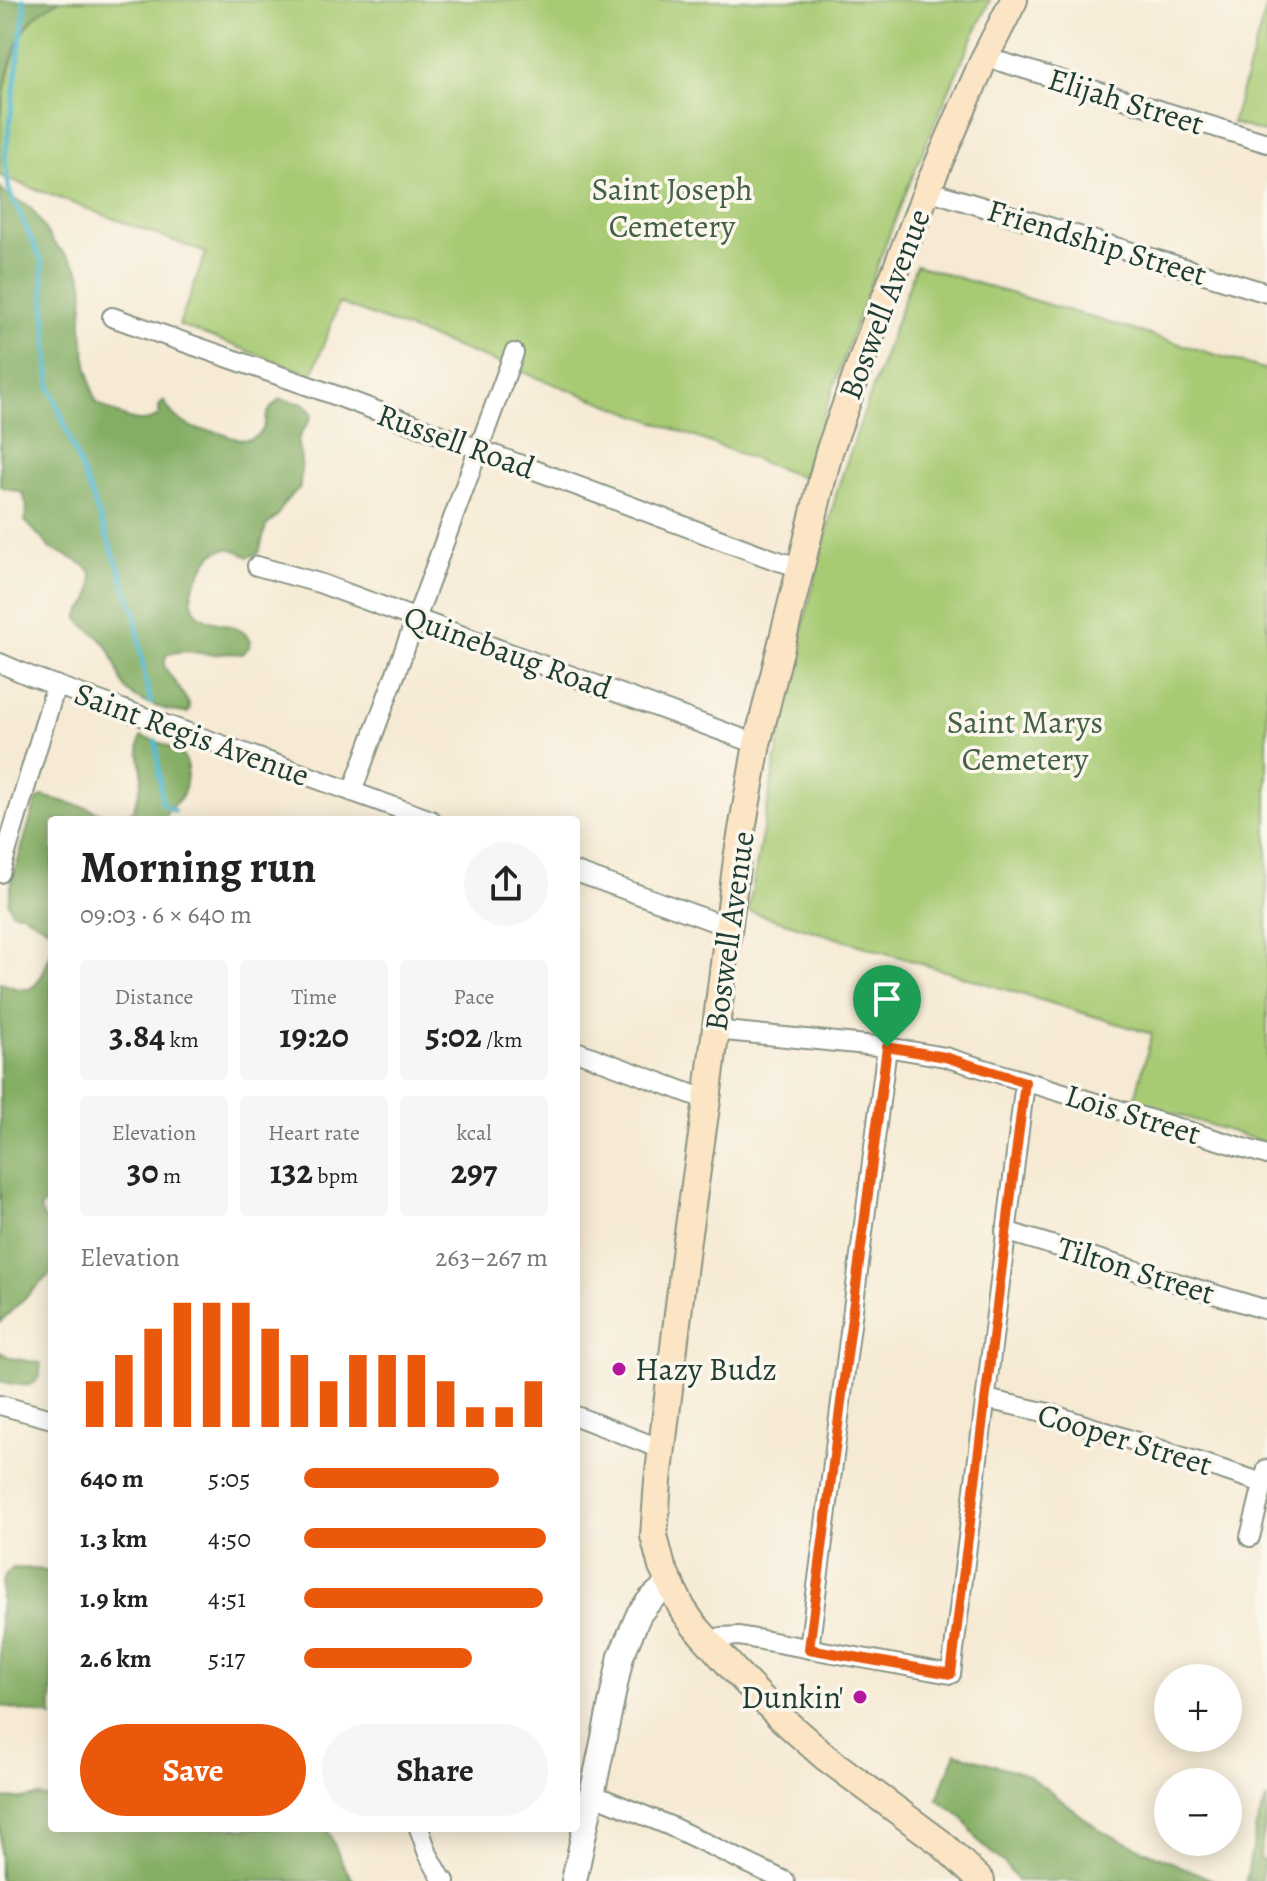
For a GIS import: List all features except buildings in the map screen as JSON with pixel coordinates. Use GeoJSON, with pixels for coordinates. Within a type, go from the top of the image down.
{"type":"FeatureCollection","features":[{"type":"Feature","properties":{"kind":"main road","name":"Boswell Avenue"},"geometry":{"type":"LineString","coordinates":[[981,1881],[941,1843],[801,1737],[752,1690],[688,1618],[659,1559],[654,1536],[661,1449],[686,1247],[737,859],[757,744],[829,452],[927,190],[985,57],[1014,0]]}},
{"type":"Feature","properties":{"kind":"street","name":"Elijah Street"},"geometry":{"type":"LineString","coordinates":[[985,57],[1267,143]]}},
{"type":"Feature","properties":{"kind":"street","name":"Friendship Street"},"geometry":{"type":"LineString","coordinates":[[927,190],[1267,293]]}},
{"type":"Feature","properties":{"kind":"street","name":"Russell Road"},"geometry":{"type":"LineString","coordinates":[[112,317],[207,349],[799,567]]}},
{"type":"Feature","properties":{"kind":"street"},"geometry":{"type":"LineString","coordinates":[[352,792],[514,353]]}},
{"type":"Feature","properties":{"kind":"street","name":"Quinebaug Road"},"geometry":{"type":"LineString","coordinates":[[257,566],[319,583],[757,744]]}},
{"type":"Feature","properties":{"kind":"street","name":"Saint Regis Avenue"},"geometry":{"type":"LineString","coordinates":[[0,663],[420,816]]}},
{"type":"Feature","properties":{"kind":"street"},"geometry":{"type":"LineString","coordinates":[[0,873],[56,685]]}},
{"type":"Feature","properties":{"kind":"street"},"geometry":{"type":"LineString","coordinates":[[580,873],[729,927]]}},
{"type":"Feature","properties":{"kind":"street","name":"Lois Street"},"geometry":{"type":"LineString","coordinates":[[715,1030],[887,1047],[945,1057],[1267,1155]]}},
{"type":"Feature","properties":{"kind":"street"},"geometry":{"type":"LineString","coordinates":[[809,1649],[887,1047]]}},
{"type":"Feature","properties":{"kind":"street"},"geometry":{"type":"LineString","coordinates":[[580,1052],[707,1100]]}},
{"type":"Feature","properties":{"kind":"street"},"geometry":{"type":"LineString","coordinates":[[710,1643],[716,1638],[732,1636],[951,1674],[1025,1082]]}},
{"type":"Feature","properties":{"kind":"street","name":"Tilton Street"},"geometry":{"type":"LineString","coordinates":[[1005,1231],[1267,1310]]}},
{"type":"Feature","properties":{"kind":"street","name":"Cooper Street"},"geometry":{"type":"LineString","coordinates":[[986,1399],[1048,1413],[1265,1476]]}},
{"type":"Feature","properties":{"kind":"street"},"geometry":{"type":"LineString","coordinates":[[0,1405],[48,1418]]}},
{"type":"Feature","properties":{"kind":"street"},"geometry":{"type":"LineString","coordinates":[[580,1418],[661,1449]]}},
{"type":"Feature","properties":{"kind":"street"},"geometry":{"type":"LineString","coordinates":[[1250,1537],[1265,1476]]}},
{"type":"Feature","properties":{"kind":"street"},"geometry":{"type":"LineString","coordinates":[[574,1881],[625,1643],[645,1605],[669,1583]]}},
{"type":"Feature","properties":{"kind":"street"},"geometry":{"type":"LineString","coordinates":[[592,1794],[670,1826],[785,1881]]}},
{"type":"Feature","properties":{"kind":"street"},"geometry":{"type":"LineString","coordinates":[[420,1832],[428,1854],[445,1881]]}},
{"type":"Feature","properties":{"kind":"green space"},"geometry":{"type":"Polygon","coordinates":[[[0,0],[60,0],[39,13],[22,34],[11,61],[0,117],[0,0]]]}},
{"type":"Feature","properties":{"kind":"green space","name":"Saint Joseph Cemetery"},"geometry":{"type":"Polygon","coordinates":[[[60,0],[990,0],[937,117],[889,236],[844,356],[804,478],[339,303],[312,375],[179,325],[206,253],[0,176],[2,109],[12,61],[32,20],[60,0]]]}},
{"type":"Feature","properties":{"kind":"green space"},"geometry":{"type":"Polygon","coordinates":[[[1267,6],[1267,133],[1232,123],[1267,6]]]}},
{"type":"Feature","properties":{"kind":"green space"},"geometry":{"type":"Polygon","coordinates":[[[0,186],[6,194],[33,211],[53,242],[79,270],[84,287],[84,341],[97,403],[120,415],[144,421],[159,415],[159,407],[165,402],[174,415],[199,430],[214,431],[242,440],[261,433],[269,411],[280,399],[304,404],[312,413],[298,441],[300,487],[266,526],[259,553],[248,557],[232,549],[216,552],[207,561],[194,586],[192,603],[199,615],[238,629],[251,641],[242,654],[182,652],[166,655],[164,666],[188,702],[188,713],[153,705],[128,691],[106,645],[78,619],[91,594],[90,571],[49,548],[25,521],[27,507],[23,493],[0,486],[0,186]]]}},
{"type":"Feature","properties":{"kind":"green space","name":"Saint Marys Cemetery"},"geometry":{"type":"Polygon","coordinates":[[[916,265],[1267,370],[1267,1143],[1134,1101],[1152,1034],[748,911],[793,666],[838,487],[916,265]]]}},
{"type":"Feature","properties":{"kind":"green space"},"geometry":{"type":"Polygon","coordinates":[[[141,737],[159,742],[183,757],[187,768],[183,794],[166,816],[107,816],[133,810],[142,772],[141,737]]]}},
{"type":"Feature","properties":{"kind":"green space"},"geometry":{"type":"Polygon","coordinates":[[[43,796],[107,816],[48,816],[48,929],[21,913],[12,912],[8,903],[12,880],[36,801],[43,796]]]}},
{"type":"Feature","properties":{"kind":"green space"},"geometry":{"type":"Polygon","coordinates":[[[48,959],[48,1197],[40,1210],[48,1222],[48,1276],[0,1322],[0,983],[27,989],[33,987],[48,959]]]}},
{"type":"Feature","properties":{"kind":"green space"},"geometry":{"type":"Polygon","coordinates":[[[0,1352],[11,1358],[41,1363],[37,1379],[28,1385],[0,1381],[0,1352]]]}},
{"type":"Feature","properties":{"kind":"green space"},"geometry":{"type":"Polygon","coordinates":[[[13,1568],[48,1572],[48,1716],[7,1708],[0,1702],[0,1615],[2,1584],[13,1568]]]}},
{"type":"Feature","properties":{"kind":"green space"},"geometry":{"type":"Polygon","coordinates":[[[956,1753],[1028,1775],[1103,1832],[1215,1881],[1017,1881],[1004,1863],[980,1843],[962,1817],[937,1799],[956,1753]]]}},
{"type":"Feature","properties":{"kind":"green space"},"geometry":{"type":"Polygon","coordinates":[[[48,1797],[48,1832],[328,1832],[354,1881],[0,1881],[0,1798],[48,1797]]]}},
{"type":"Feature","properties":{"kind":"green space"},"geometry":{"type":"Polygon","coordinates":[[[1267,1798],[1267,1817],[1259,1859],[1265,1861],[1261,1881],[1246,1881],[1256,1826],[1267,1798]]]}},
{"type":"Feature","properties":{"kind":"waterway"},"geometry":{"type":"LineString","coordinates":[[23,0],[25,8],[5,159],[9,190],[42,262],[50,386],[135,611],[151,703]]}},
{"type":"Feature","properties":{"kind":"waterway"},"geometry":{"type":"LineString","coordinates":[[156,741],[162,803],[174,811]]}},
{"type":"Feature","properties":{"kind":"place","name":"Hazy Budz"},"geometry":{"type":"Point","coordinates":[619,1369]}},
{"type":"Feature","properties":{"kind":"place","name":"Dunkin'"},"geometry":{"type":"Point","coordinates":[860,1697]}},
{"type":"Feature","properties":{"kind":"route"},"geometry":{"type":"LineString","coordinates":[[887,1047],[945,1057],[1025,1082],[951,1674],[809,1649],[887,1047]]}}]}
